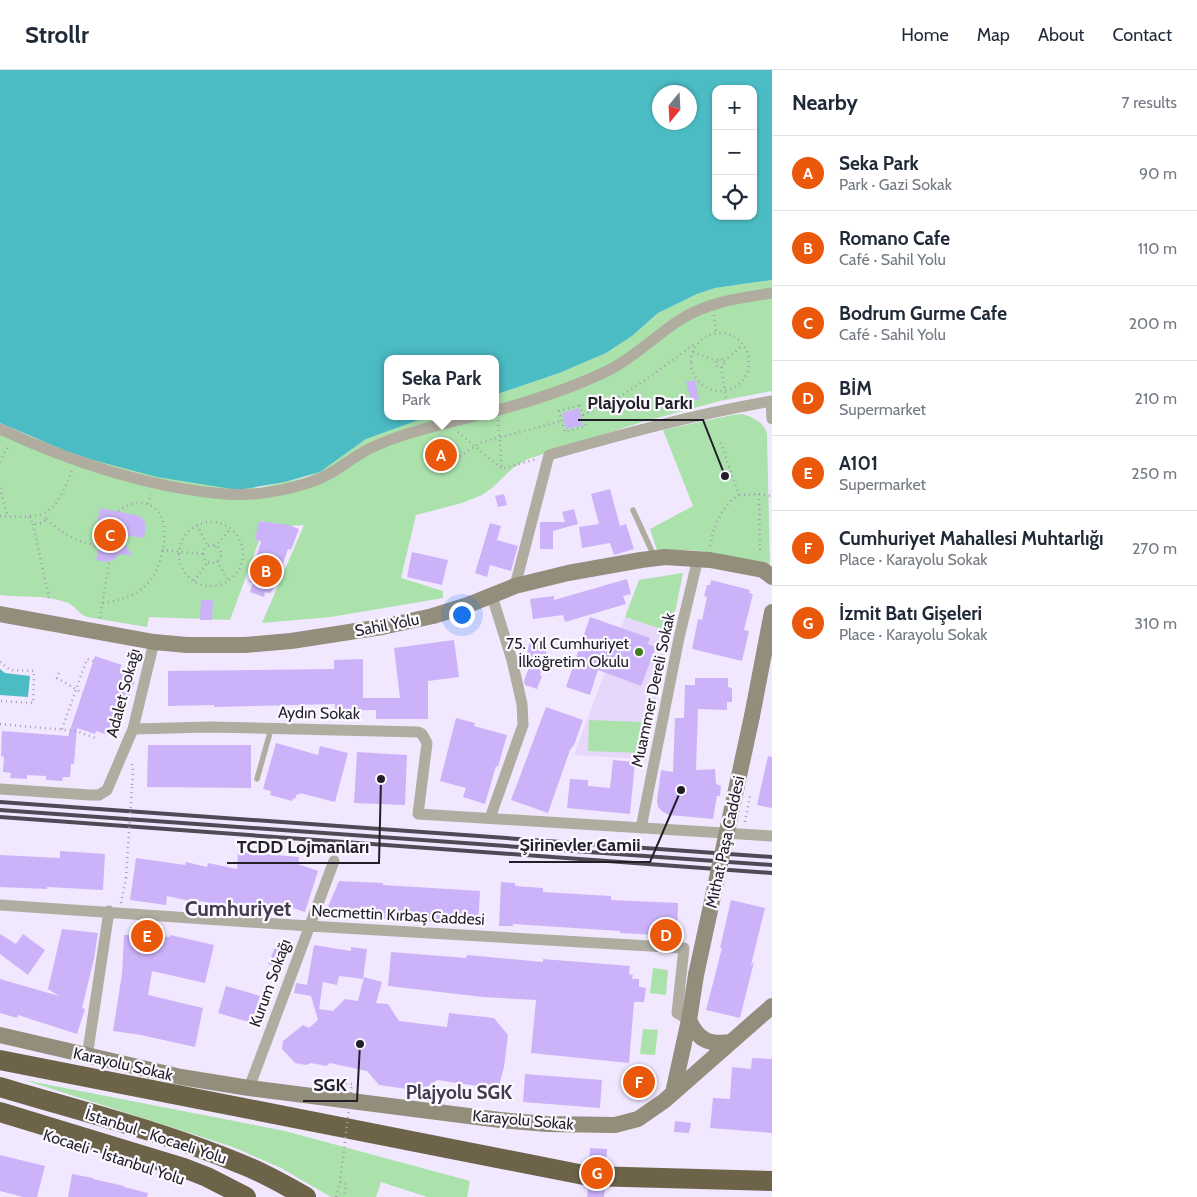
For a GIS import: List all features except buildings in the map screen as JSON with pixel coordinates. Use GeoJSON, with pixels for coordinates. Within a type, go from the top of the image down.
{"type":"FeatureCollection","features":[{"type":"Feature","properties":{"kind":"highway"},"geometry":{"type":"LineString","coordinates":[[0,1060],[589,1176],[772,1181]]}},
{"type":"Feature","properties":{"kind":"highway","name":"İstanbul - Kocaeli Yolu"},"geometry":{"type":"LineString","coordinates":[[0,1087],[135,1127],[211,1152],[242,1164],[306,1197]]}},
{"type":"Feature","properties":{"kind":"highway"},"geometry":{"type":"LineString","coordinates":[[0,1112],[184,1168],[246,1197]]}},
{"type":"Feature","properties":{"kind":"highway","name":"Kocaeli - İstanbul Yolu"},"geometry":{"type":"LineString","coordinates":[[0,1121],[157,1170],[227,1197]]}},
{"type":"Feature","properties":{"kind":"main road","name":"Sahil Yolu"},"geometry":{"type":"LineString","coordinates":[[0,614],[154,642],[214,645],[300,640],[382,627],[433,616],[515,586],[568,573],[655,558],[704,559],[770,573]]}},
{"type":"Feature","properties":{"kind":"main road","name":"Mithat Paşa Caddesi"},"geometry":{"type":"LineString","coordinates":[[673,1093],[771,619]]}},
{"type":"Feature","properties":{"kind":"main road","name":"Karayolu Sokak"},"geometry":{"type":"LineString","coordinates":[[0,1035],[87,1057],[181,1077],[249,1088],[500,1120],[616,1125],[638,1119],[673,1093],[772,1006]]}},
{"type":"Feature","properties":{"kind":"main road"},"geometry":{"type":"LineString","coordinates":[[684,1043],[684,1052],[688,1060],[704,1064],[704,1050],[700,1037],[689,1020]]}},
{"type":"Feature","properties":{"kind":"main road"},"geometry":{"type":"LineString","coordinates":[[700,1037],[713,1042],[731,1042]]}},
{"type":"Feature","properties":{"kind":"street"},"geometry":{"type":"LineString","coordinates":[[499,409],[562,390],[614,367],[628,359],[680,320],[713,304],[772,293]]}},
{"type":"Feature","properties":{"kind":"street"},"geometry":{"type":"LineString","coordinates":[[515,586],[549,455],[649,427],[772,401],[772,419]]}},
{"type":"Feature","properties":{"kind":"street"},"geometry":{"type":"LineString","coordinates":[[0,429],[76,461],[154,482],[218,493],[257,493],[311,482],[335,472],[362,453],[387,440],[459,420]]}},
{"type":"Feature","properties":{"kind":"street","name":"Muammer Dereli Sokak"},"geometry":{"type":"LineString","coordinates":[[641,828],[679,638],[704,559]]}},
{"type":"Feature","properties":{"kind":"street"},"geometry":{"type":"LineString","coordinates":[[492,596],[512,660],[522,704],[523,725],[490,818],[772,836]]}},
{"type":"Feature","properties":{"kind":"street","name":"Adalet Sokağı"},"geometry":{"type":"LineString","coordinates":[[0,789],[99,795],[107,790],[133,729],[154,642]]}},
{"type":"Feature","properties":{"kind":"street","name":"Aydın Sokak"},"geometry":{"type":"LineString","coordinates":[[133,729],[210,727],[407,731],[422,734],[427,743],[418,814],[490,818]]}},
{"type":"Feature","properties":{"kind":"street","name":"Kurum Sokağı"},"geometry":{"type":"LineString","coordinates":[[249,1088],[308,926],[334,861]]}},
{"type":"Feature","properties":{"kind":"street","name":"Necmettin Kırbaş Caddesi"},"geometry":{"type":"LineString","coordinates":[[0,905],[308,926],[684,948],[677,1014],[689,1020]]}},
{"type":"Feature","properties":{"kind":"street"},"geometry":{"type":"LineString","coordinates":[[87,1057],[109,911]]}},
{"type":"Feature","properties":{"kind":"lane"},"geometry":{"type":"LineString","coordinates":[[633,510],[655,558]]}},
{"type":"Feature","properties":{"kind":"lane"},"geometry":{"type":"LineString","coordinates":[[257,779],[271,729]]}},
{"type":"Feature","properties":{"kind":"path"},"geometry":{"type":"LineString","coordinates":[[713,304],[716,333]]}},
{"type":"Feature","properties":{"kind":"path"},"geometry":{"type":"LineString","coordinates":[[583,415],[604,405],[640,383],[699,341],[716,333],[734,337],[747,351],[749,360],[748,370],[744,379],[737,386],[718,391],[700,384],[694,376],[691,367],[692,352],[699,341]]}},
{"type":"Feature","properties":{"kind":"path"},"geometry":{"type":"LineString","coordinates":[[728,409],[721,367],[724,365],[724,361],[743,345]]}},
{"type":"Feature","properties":{"kind":"path"},"geometry":{"type":"LineString","coordinates":[[692,352],[716,361],[720,358],[724,361]]}},
{"type":"Feature","properties":{"kind":"path"},"geometry":{"type":"LineString","coordinates":[[716,361],[716,366],[721,367]]}},
{"type":"Feature","properties":{"kind":"path"},"geometry":{"type":"LineString","coordinates":[[580,405],[586,426],[565,432],[562,421],[559,411],[580,405]]}},
{"type":"Feature","properties":{"kind":"path"},"geometry":{"type":"LineString","coordinates":[[497,420],[502,469]]}},
{"type":"Feature","properties":{"kind":"path"},"geometry":{"type":"LineString","coordinates":[[439,470],[475,446],[499,437],[562,421]]}},
{"type":"Feature","properties":{"kind":"path"},"geometry":{"type":"LineString","coordinates":[[448,423],[502,469]]}},
{"type":"Feature","properties":{"kind":"path"},"geometry":{"type":"LineString","coordinates":[[0,462],[13,435]]}},
{"type":"Feature","properties":{"kind":"path"},"geometry":{"type":"LineString","coordinates":[[720,441],[740,495]]}},
{"type":"Feature","properties":{"kind":"path"},"geometry":{"type":"LineString","coordinates":[[502,469],[549,455]]}},
{"type":"Feature","properties":{"kind":"path"},"geometry":{"type":"LineString","coordinates":[[0,516],[29,517],[43,515],[57,503],[76,461]]}},
{"type":"Feature","properties":{"kind":"path"},"geometry":{"type":"LineString","coordinates":[[0,488],[8,517]]}},
{"type":"Feature","properties":{"kind":"path"},"geometry":{"type":"LineString","coordinates":[[759,494],[760,552]]}},
{"type":"Feature","properties":{"kind":"path"},"geometry":{"type":"LineString","coordinates":[[704,559],[718,520],[727,504],[740,495],[759,494],[772,496]]}},
{"type":"Feature","properties":{"kind":"path"},"geometry":{"type":"LineString","coordinates":[[103,603],[124,599],[142,589],[156,573],[162,550],[164,525],[162,518],[153,507],[148,504],[137,503],[126,506],[117,512]]}},
{"type":"Feature","properties":{"kind":"path"},"geometry":{"type":"LineString","coordinates":[[43,515],[60,531],[76,540],[99,546]]}},
{"type":"Feature","properties":{"kind":"path"},"geometry":{"type":"LineString","coordinates":[[29,517],[34,524],[48,598]]}},
{"type":"Feature","properties":{"kind":"path"},"geometry":{"type":"LineString","coordinates":[[34,524],[47,519]]}},
{"type":"Feature","properties":{"kind":"path"},"geometry":{"type":"LineString","coordinates":[[212,521],[222,523],[231,528],[241,540],[242,553],[239,570],[229,582],[215,586],[204,586],[194,582],[186,574],[181,565],[180,545],[184,535],[197,525],[212,521]]}},
{"type":"Feature","properties":{"kind":"path"},"geometry":{"type":"LineString","coordinates":[[197,525],[208,546]]}},
{"type":"Feature","properties":{"kind":"path"},"geometry":{"type":"LineString","coordinates":[[215,547],[231,528]]}},
{"type":"Feature","properties":{"kind":"path"},"geometry":{"type":"LineString","coordinates":[[208,546],[215,547],[220,552],[220,557],[214,563],[208,562],[204,558],[204,550],[208,546]]}},
{"type":"Feature","properties":{"kind":"path"},"geometry":{"type":"LineString","coordinates":[[162,550],[203,554]]}},
{"type":"Feature","properties":{"kind":"path"},"geometry":{"type":"LineString","coordinates":[[217,561],[229,582]]}},
{"type":"Feature","properties":{"kind":"path"},"geometry":{"type":"LineString","coordinates":[[100,619],[109,562]]}},
{"type":"Feature","properties":{"kind":"path"},"geometry":{"type":"LineString","coordinates":[[194,582],[208,562]]}},
{"type":"Feature","properties":{"kind":"path"},"geometry":{"type":"LineString","coordinates":[[62,729],[87,659],[94,661]]}},
{"type":"Feature","properties":{"kind":"path"},"geometry":{"type":"LineString","coordinates":[[0,662],[10,670],[34,671],[33,703],[0,701]]}},
{"type":"Feature","properties":{"kind":"path"},"geometry":{"type":"LineString","coordinates":[[59,673],[57,678],[76,690],[83,692]]}},
{"type":"Feature","properties":{"kind":"path"},"geometry":{"type":"LineString","coordinates":[[0,724],[76,731],[98,739]]}},
{"type":"Feature","properties":{"kind":"path"},"geometry":{"type":"LineString","coordinates":[[122,899],[126,878],[133,772],[129,776]]}},
{"type":"Feature","properties":{"kind":"path"},"geometry":{"type":"LineString","coordinates":[[336,1197],[340,1182],[352,1084]]}},
{"type":"Feature","properties":{"kind":"path"},"geometry":{"type":"LineString","coordinates":[[340,1182],[346,1184],[344,1197]]}},
{"type":"Feature","properties":{"kind":"shaded area","name":"75. Yıl Cumhuriyet İlköğretim Okulu"},"geometry":{"type":"Polygon","coordinates":[[[683,573],[643,759],[574,755],[639,580],[683,573]]]}},
{"type":"Feature","properties":{"kind":"green space"},"geometry":{"type":"Polygon","coordinates":[[[772,280],[772,391],[720,401],[642,422],[528,459],[513,468],[482,495],[462,503],[416,515],[401,578],[443,591],[443,598],[331,617],[262,623],[304,525],[290,526],[260,521],[255,540],[259,541],[230,620],[149,617],[147,627],[87,617],[70,604],[51,598],[0,595],[0,423],[36,439],[258,488],[306,477],[319,472],[366,439],[419,420],[499,420],[499,394],[562,372],[606,353],[632,336],[658,313],[697,294],[715,288],[772,280]]]}},
{"type":"Feature","properties":{"kind":"green space"},"geometry":{"type":"Polygon","coordinates":[[[742,414],[758,421],[767,434],[770,566],[701,551],[689,550],[658,553],[650,529],[693,506],[663,430],[742,414]]]}},
{"type":"Feature","properties":{"kind":"green space"},"geometry":{"type":"Polygon","coordinates":[[[683,573],[671,632],[625,617],[639,580],[683,573]]]}},
{"type":"Feature","properties":{"kind":"green space"},"geometry":{"type":"Polygon","coordinates":[[[589,720],[642,722],[641,753],[588,751],[589,720]]]}},
{"type":"Feature","properties":{"kind":"green space"},"geometry":{"type":"Polygon","coordinates":[[[653,968],[668,970],[666,995],[650,993],[653,968]]]}},
{"type":"Feature","properties":{"kind":"green space"},"geometry":{"type":"Polygon","coordinates":[[[643,1029],[658,1030],[655,1055],[640,1054],[643,1029]]]}},
{"type":"Feature","properties":{"kind":"green space"},"geometry":{"type":"Polygon","coordinates":[[[24,1080],[285,1131],[470,1181],[467,1197],[427,1197],[381,1182],[376,1197],[331,1197],[281,1168],[233,1147],[24,1080]]]}},
{"type":"Feature","properties":{"kind":"water"},"geometry":{"type":"Polygon","coordinates":[[[0,70],[772,70],[772,280],[715,288],[697,294],[658,313],[632,336],[606,353],[562,372],[499,394],[499,355],[384,355],[384,420],[419,420],[366,439],[320,472],[285,482],[238,490],[157,477],[66,451],[0,423],[0,70]]]}},
{"type":"Feature","properties":{"kind":"water"},"geometry":{"type":"Polygon","coordinates":[[[0,669],[5,673],[30,676],[28,697],[0,695],[0,669]]]}},
{"type":"Feature","properties":{"kind":"railway"},"geometry":{"type":"LineString","coordinates":[[0,802],[772,857]]}},
{"type":"Feature","properties":{"kind":"railway"},"geometry":{"type":"LineString","coordinates":[[0,810],[772,865]]}},
{"type":"Feature","properties":{"kind":"railway"},"geometry":{"type":"LineString","coordinates":[[0,817],[772,873]]}},
{"type":"Feature","properties":{"kind":"place","name":"Seka Park"},"geometry":{"type":"Point","coordinates":[441,455]}},
{"type":"Feature","properties":{"kind":"place","name":"Plajyolu Parkı"},"geometry":{"type":"Point","coordinates":[725,476]}},
{"type":"Feature","properties":{"kind":"place","name":"Bodrum Gurme Cafe"},"geometry":{"type":"Point","coordinates":[110,535]}},
{"type":"Feature","properties":{"kind":"place","name":"Romano Cafe"},"geometry":{"type":"Point","coordinates":[266,571]}},
{"type":"Feature","properties":{"kind":"place","name":"75. Yıl Cumhuriyet İlköğretim Okulu"},"geometry":{"type":"Point","coordinates":[639,652]}},
{"type":"Feature","properties":{"kind":"place","name":"TCDD Lojmanları"},"geometry":{"type":"Point","coordinates":[381,779]}},
{"type":"Feature","properties":{"kind":"place","name":"Şirinevler Camii"},"geometry":{"type":"Point","coordinates":[681,790]}},
{"type":"Feature","properties":{"kind":"place","name":"BİM"},"geometry":{"type":"Point","coordinates":[666,935]}},
{"type":"Feature","properties":{"kind":"place","name":"A101"},"geometry":{"type":"Point","coordinates":[147,936]}},
{"type":"Feature","properties":{"kind":"place","name":"SGK"},"geometry":{"type":"Point","coordinates":[360,1044]}},
{"type":"Feature","properties":{"kind":"place","name":"Cumhuriyet Mahallesi Muhtarlığı"},"geometry":{"type":"Point","coordinates":[639,1082]}},
{"type":"Feature","properties":{"kind":"place","name":"İzmit Batı Gişeleri"},"geometry":{"type":"Point","coordinates":[597,1173]}},
{"type":"Feature","properties":{"kind":"district","name":"Cumhuriyet"},"geometry":{"type":"Point","coordinates":[238,908]}},
{"type":"Feature","properties":{"kind":"district","name":"Plajyolu SGK"},"geometry":{"type":"Point","coordinates":[459,1092]}}]}
